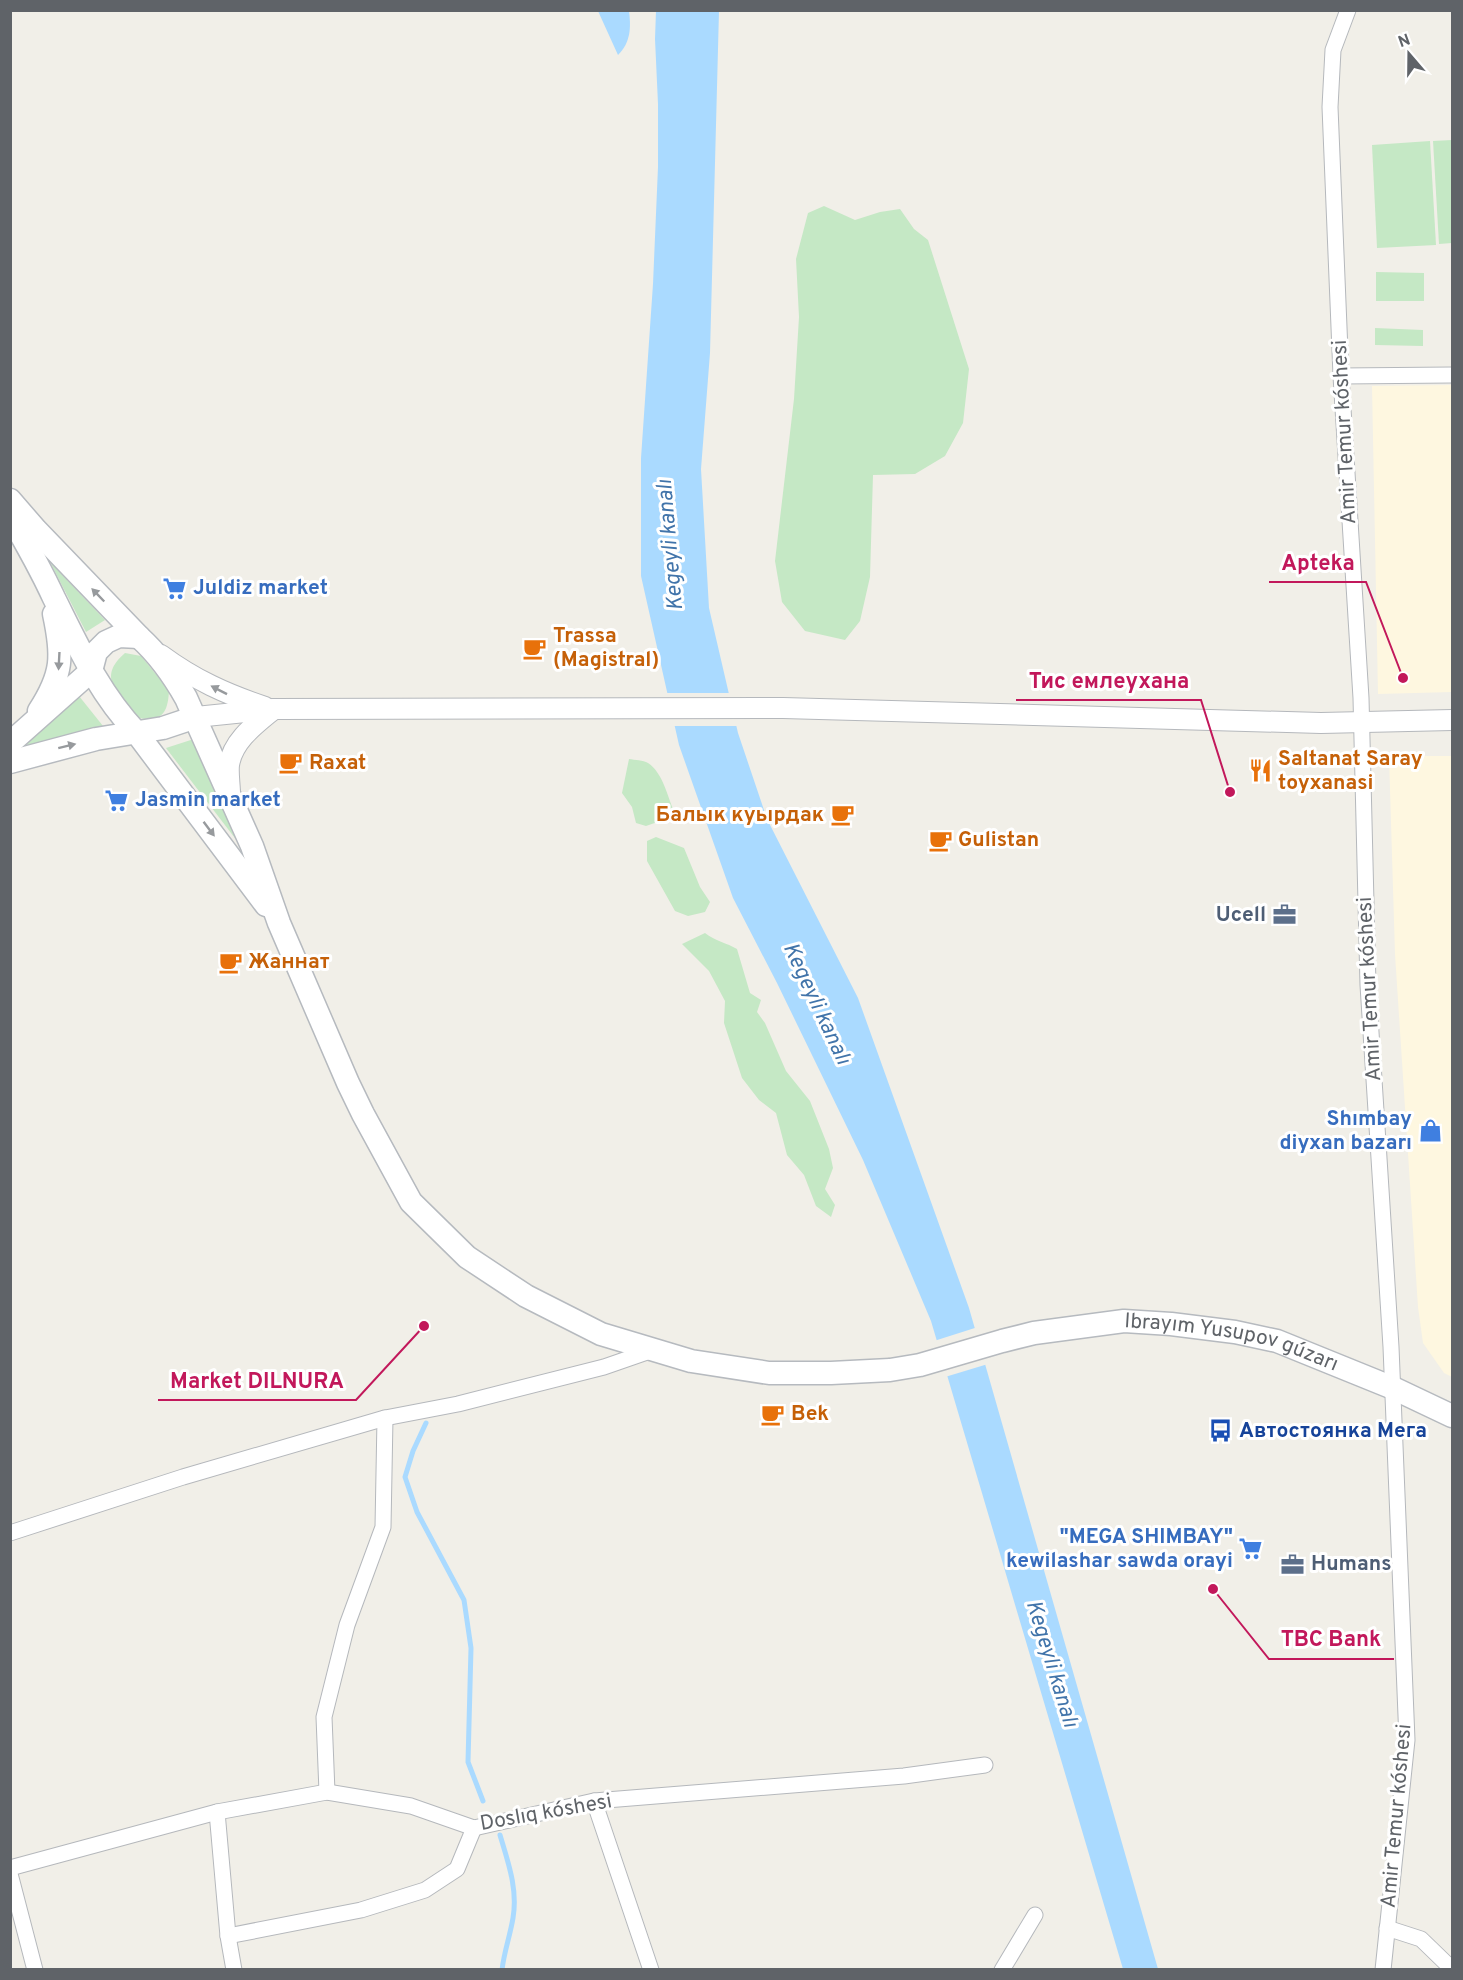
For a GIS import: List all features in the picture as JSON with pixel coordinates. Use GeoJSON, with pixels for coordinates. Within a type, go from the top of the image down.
{"type":"FeatureCollection","features":[{"type":"Feature","properties":{"kind":"main road"},"geometry":{"type":"LineString","coordinates":[[10,500],[36,530],[147,644],[175,678],[196,717],[252,846],[279,923]]}},
{"type":"Feature","properties":{"kind":"main road"},"geometry":{"type":"LineString","coordinates":[[10,516],[91,671],[120,715],[136,732],[279,923]]}},
{"type":"Feature","properties":{"kind":"main road"},"geometry":{"type":"LineString","coordinates":[[29,728],[50,695],[59,671],[60,643],[47,583]]}},
{"type":"Feature","properties":{"kind":"main road"},"geometry":{"type":"LineString","coordinates":[[10,743],[91,671],[96,652],[106,642],[120,636],[147,644]]}},
{"type":"Feature","properties":{"kind":"main road"},"geometry":{"type":"LineString","coordinates":[[10,762],[96,739],[163,728],[196,717]]}},
{"type":"Feature","properties":{"kind":"main road","name":"Ibrayım Yusupov gúzarı"},"geometry":{"type":"LineString","coordinates":[[279,923],[363,1114],[411,1202],[467,1257],[526,1296],[601,1334],[691,1361],[770,1373],[831,1373],[890,1370],[920,1365],[1034,1333],[1124,1321],[1171,1323],[1278,1341],[1393,1388],[1452,1416]]}},
{"type":"Feature","properties":{"kind":"street","name":"Amir Temur kóshesi"},"geometry":{"type":"LineString","coordinates":[[1348,10],[1333,50],[1330,107],[1341,376],[1362,722],[1368,985],[1393,1388],[1407,1740],[1383,1970]]}},
{"type":"Feature","properties":{"kind":"street"},"geometry":{"type":"LineString","coordinates":[[1341,376],[1452,375]]}},
{"type":"Feature","properties":{"kind":"street"},"geometry":{"type":"LineString","coordinates":[[147,644],[180,669],[228,695],[274,709]]}},
{"type":"Feature","properties":{"kind":"street"},"geometry":{"type":"LineString","coordinates":[[196,717],[274,709],[783,708],[1115,718],[1362,722],[1452,720]]}},
{"type":"Feature","properties":{"kind":"street"},"geometry":{"type":"LineString","coordinates":[[230,795],[229,765],[235,748],[248,731],[274,709]]}},
{"type":"Feature","properties":{"kind":"street"},"geometry":{"type":"LineString","coordinates":[[10,1533],[183,1477],[385,1418],[458,1404],[570,1376],[654,1350]]}},
{"type":"Feature","properties":{"kind":"street"},"geometry":{"type":"LineString","coordinates":[[327,1792],[324,1717],[346,1625],[384,1527],[385,1418]]}},
{"type":"Feature","properties":{"kind":"street","name":"Doslıq kóshesi"},"geometry":{"type":"LineString","coordinates":[[10,1868],[217,1812],[327,1792],[411,1806],[474,1828],[594,1801],[904,1776],[985,1765]]}},
{"type":"Feature","properties":{"kind":"street"},"geometry":{"type":"LineString","coordinates":[[594,1801],[651,1970]]}},
{"type":"Feature","properties":{"kind":"street"},"geometry":{"type":"LineString","coordinates":[[217,1812],[228,1936],[234,1970]]}},
{"type":"Feature","properties":{"kind":"street"},"geometry":{"type":"LineString","coordinates":[[228,1936],[361,1911],[425,1890],[457,1869],[474,1828]]}},
{"type":"Feature","properties":{"kind":"street"},"geometry":{"type":"LineString","coordinates":[[10,1874],[35,1970]]}},
{"type":"Feature","properties":{"kind":"street"},"geometry":{"type":"LineString","coordinates":[[1002,1970],[1035,1915]]}},
{"type":"Feature","properties":{"kind":"street"},"geometry":{"type":"LineString","coordinates":[[1387,1928],[1421,1940],[1452,1969]]}},
{"type":"Feature","properties":{"kind":"shaded area"},"geometry":{"type":"Polygon","coordinates":[[[1452,385],[1452,692],[1378,694],[1372,386],[1452,385]]]}},
{"type":"Feature","properties":{"kind":"shaded area","name":"Shımbay diyxan bazarı"},"geometry":{"type":"Polygon","coordinates":[[[1389,756],[1452,756],[1452,1377],[1444,1373],[1423,1343],[1418,1307],[1395,954],[1389,756]]]}},
{"type":"Feature","properties":{"kind":"green space"},"geometry":{"type":"Polygon","coordinates":[[[1452,140],[1452,243],[1439,244],[1433,141],[1452,140]]]}},
{"type":"Feature","properties":{"kind":"green space"},"geometry":{"type":"Polygon","coordinates":[[[1430,141],[1436,245],[1377,248],[1372,145],[1430,141]]]}},
{"type":"Feature","properties":{"kind":"green space"},"geometry":{"type":"Polygon","coordinates":[[[824,206],[855,220],[880,212],[900,209],[914,229],[928,240],[969,369],[963,423],[945,456],[915,474],[873,475],[870,577],[860,621],[845,640],[805,631],[782,602],[775,561],[794,399],[799,317],[796,259],[808,213],[824,206]]]}},
{"type":"Feature","properties":{"kind":"green space"},"geometry":{"type":"Polygon","coordinates":[[[1376,272],[1424,273],[1424,301],[1376,301],[1376,272]]]}},
{"type":"Feature","properties":{"kind":"green space"},"geometry":{"type":"Polygon","coordinates":[[[1375,328],[1423,330],[1423,346],[1375,345],[1375,328]]]}},
{"type":"Feature","properties":{"kind":"green space"},"geometry":{"type":"Polygon","coordinates":[[[50,562],[105,620],[86,632],[50,562]]]}},
{"type":"Feature","properties":{"kind":"green space"},"geometry":{"type":"Polygon","coordinates":[[[125,653],[141,656],[169,690],[165,710],[159,717],[139,718],[118,694],[111,679],[112,671],[116,662],[125,653]]]}},
{"type":"Feature","properties":{"kind":"green space"},"geometry":{"type":"Polygon","coordinates":[[[79,696],[103,726],[25,746],[79,696]]]}},
{"type":"Feature","properties":{"kind":"green space"},"geometry":{"type":"Polygon","coordinates":[[[197,738],[244,850],[166,748],[197,738]]]}},
{"type":"Feature","properties":{"kind":"green space"},"geometry":{"type":"Polygon","coordinates":[[[629,759],[646,762],[657,772],[673,809],[669,818],[646,826],[636,823],[632,807],[622,793],[629,759]]]}},
{"type":"Feature","properties":{"kind":"green space"},"geometry":{"type":"Polygon","coordinates":[[[656,837],[684,848],[700,887],[710,902],[705,912],[688,916],[675,911],[647,861],[647,841],[656,837]]]}},
{"type":"Feature","properties":{"kind":"green space"},"geometry":{"type":"Polygon","coordinates":[[[705,933],[737,949],[750,993],[761,1000],[757,1012],[765,1023],[786,1071],[810,1101],[829,1149],[833,1168],[825,1189],[835,1205],[831,1217],[816,1206],[804,1175],[787,1155],[776,1113],[759,1100],[742,1078],[724,1023],[725,1001],[709,971],[682,944],[705,933]]]}},
{"type":"Feature","properties":{"kind":"water"},"geometry":{"type":"Polygon","coordinates":[[[598,11],[629,11],[629,34],[618,55],[598,11]]]}},
{"type":"Feature","properties":{"kind":"water","name":"Kegeyli kanalı"},"geometry":{"type":"Polygon","coordinates":[[[656,11],[719,11],[710,353],[701,469],[709,608],[738,733],[767,819],[858,998],[969,1308],[1158,1969],[1123,1969],[931,1321],[863,1160],[733,898],[679,745],[641,576],[641,458],[653,284],[658,167],[656,11]]]}},
{"type":"Feature","properties":{"kind":"pier"},"geometry":{"type":"Polygon","coordinates":[[[665,693],[732,693],[739,726],[671,726],[665,693]]]}},
{"type":"Feature","properties":{"kind":"pier"},"geometry":{"type":"Polygon","coordinates":[[[978,1327],[988,1364],[945,1377],[934,1341],[978,1327]]]}},
{"type":"Feature","properties":{"kind":"waterway"},"geometry":{"type":"LineString","coordinates":[[426,1423],[413,1451],[405,1477],[417,1512],[464,1600],[471,1648],[468,1762],[483,1801]]}},
{"type":"Feature","properties":{"kind":"waterway"},"geometry":{"type":"LineString","coordinates":[[500,1835],[514,1897],[513,1918],[502,1970]]}},
{"type":"Feature","properties":{"kind":"place","name":"Juldiz market"},"geometry":{"type":"Point","coordinates":[175,588]}},
{"type":"Feature","properties":{"kind":"place","name":"Trassa (Magistral)"},"geometry":{"type":"Point","coordinates":[535,648]}},
{"type":"Feature","properties":{"kind":"place","name":"Apteka"},"geometry":{"type":"Point","coordinates":[1403,678]}},
{"type":"Feature","properties":{"kind":"place","name":"Raxat"},"geometry":{"type":"Point","coordinates":[291,763]}},
{"type":"Feature","properties":{"kind":"place","name":"Saltanat Saray toyxanasi"},"geometry":{"type":"Point","coordinates":[1260,771]}},
{"type":"Feature","properties":{"kind":"place","name":"Тис емлеухана"},"geometry":{"type":"Point","coordinates":[1230,792]}},
{"type":"Feature","properties":{"kind":"place","name":"Jasmin market"},"geometry":{"type":"Point","coordinates":[117,800]}},
{"type":"Feature","properties":{"kind":"place","name":"Балык куырдак"},"geometry":{"type":"Point","coordinates":[842,815]}},
{"type":"Feature","properties":{"kind":"place","name":"Gulistan"},"geometry":{"type":"Point","coordinates":[940,840]}},
{"type":"Feature","properties":{"kind":"place","name":"Ucell"},"geometry":{"type":"Point","coordinates":[1284,915]}},
{"type":"Feature","properties":{"kind":"place","name":"Жаннат"},"geometry":{"type":"Point","coordinates":[230,962]}},
{"type":"Feature","properties":{"kind":"place","name":"Shımbay diyxan bazarı"},"geometry":{"type":"Point","coordinates":[1430,1131]}},
{"type":"Feature","properties":{"kind":"place","name":"Market DILNURA"},"geometry":{"type":"Point","coordinates":[424,1326]}},
{"type":"Feature","properties":{"kind":"place","name":"Bek"},"geometry":{"type":"Point","coordinates":[773,1414]}},
{"type":"Feature","properties":{"kind":"place","name":"Автостоянка Мега"},"geometry":{"type":"Point","coordinates":[1221,1431]}},
{"type":"Feature","properties":{"kind":"place","name":"\"MEGA SHIMBAY\" kewilashar sawda orayi"},"geometry":{"type":"Point","coordinates":[1251,1549]}},
{"type":"Feature","properties":{"kind":"place","name":"Humans"},"geometry":{"type":"Point","coordinates":[1293,1564]}},
{"type":"Feature","properties":{"kind":"place","name":"TBC Bank"},"geometry":{"type":"Point","coordinates":[1213,1589]}}]}
